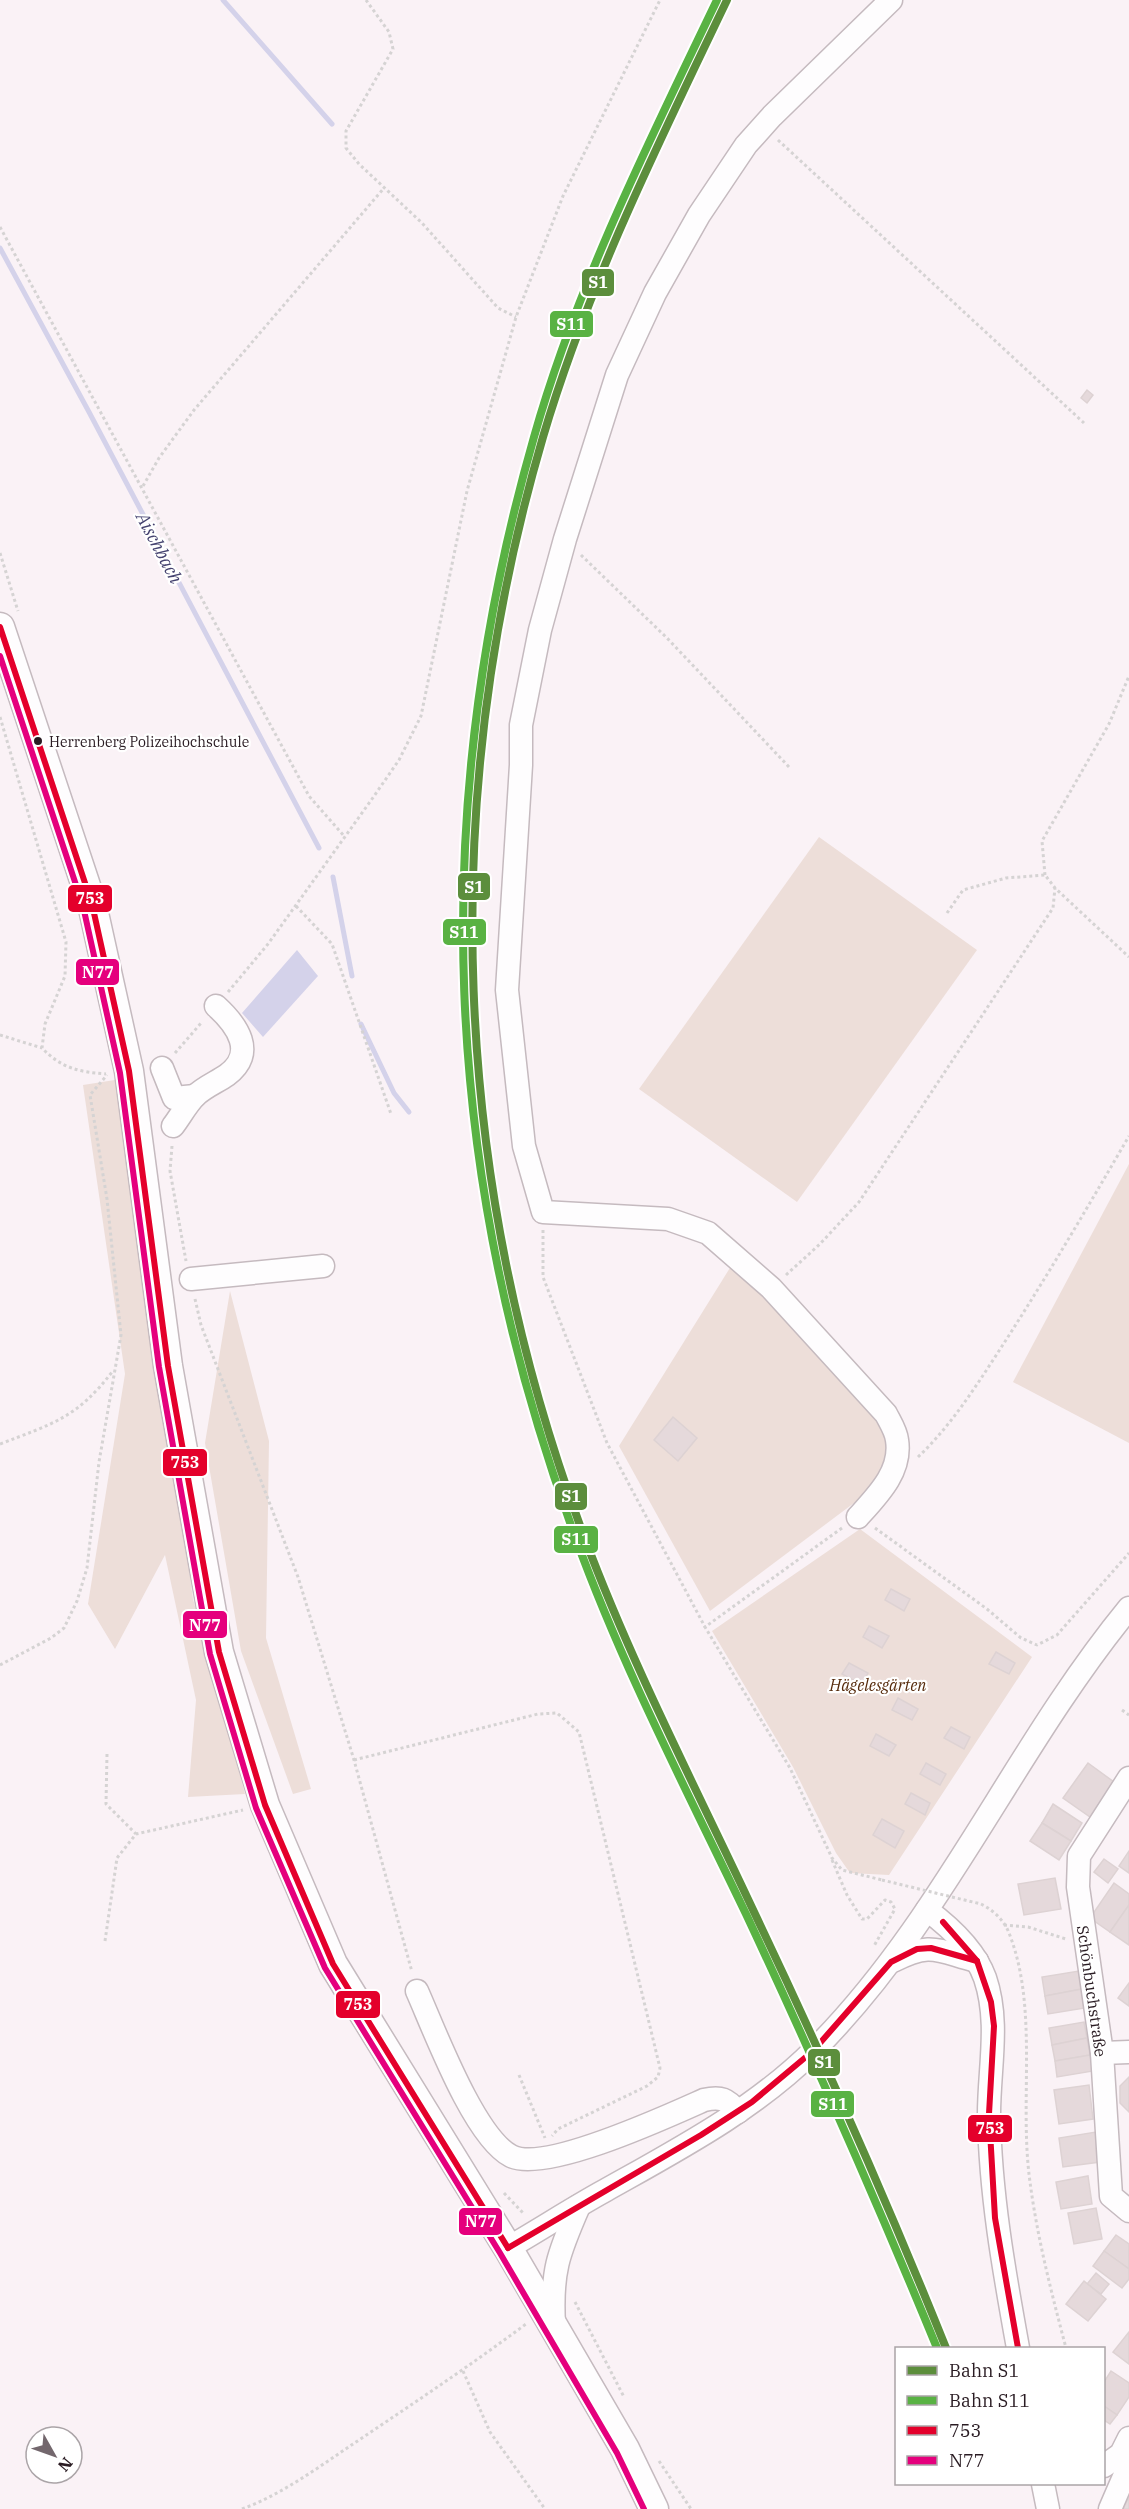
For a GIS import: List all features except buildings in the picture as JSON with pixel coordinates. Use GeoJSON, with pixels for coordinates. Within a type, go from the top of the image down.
{"type":"FeatureCollection","features":[{"type":"Feature","properties":{"kind":"main road"},"geometry":{"type":"LineString","coordinates":[[0,627],[92,904],[129,1071],[168,1366],[219,1652],[265,1804],[333,1964],[508,2248],[625,2449],[654,2509]]}},
{"type":"Feature","properties":{"kind":"street"},"geometry":{"type":"LineString","coordinates":[[858,1517],[882,1491],[897,1462],[897,1438],[886,1414],[771,1288],[708,1233],[668,1219],[543,1212],[524,1146],[507,990],[521,777],[521,725],[540,630],[565,539],[617,375],[655,293],[699,215],[746,145],[772,116],[891,0]]}},
{"type":"Feature","properties":{"kind":"street"},"geometry":{"type":"LineString","coordinates":[[173,1126],[195,1096],[230,1073],[242,1059],[243,1042],[230,1019],[216,1006]]}},
{"type":"Feature","properties":{"kind":"street"},"geometry":{"type":"LineString","coordinates":[[162,1068],[174,1098],[195,1096]]}},
{"type":"Feature","properties":{"kind":"street"},"geometry":{"type":"LineString","coordinates":[[191,1279],[323,1266]]}},
{"type":"Feature","properties":{"kind":"street"},"geometry":{"type":"LineString","coordinates":[[508,2248],[745,2107],[813,2051],[891,1962],[927,1910],[1042,1727],[1098,1647],[1129,1608]]}},
{"type":"Feature","properties":{"kind":"street","name":"Schönbuchstraße"},"geometry":{"type":"LineString","coordinates":[[1129,1778],[1079,1856],[1078,1887],[1102,2053],[1112,2196],[1129,2211]]}},
{"type":"Feature","properties":{"kind":"street"},"geometry":{"type":"LineString","coordinates":[[927,1910],[957,1936],[977,1961],[986,1980],[994,2025],[989,2114],[996,2218],[1018,2347]]}},
{"type":"Feature","properties":{"kind":"street"},"geometry":{"type":"LineString","coordinates":[[891,1962],[917,1949],[931,1948],[977,1961]]}},
{"type":"Feature","properties":{"kind":"street"},"geometry":{"type":"LineString","coordinates":[[417,1990],[468,2101],[480,2122],[509,2155],[525,2160],[577,2149],[704,2100],[719,2097],[745,2107]]}},
{"type":"Feature","properties":{"kind":"street"},"geometry":{"type":"LineString","coordinates":[[1102,2053],[1129,2052]]}},
{"type":"Feature","properties":{"kind":"street"},"geometry":{"type":"LineString","coordinates":[[549,2318],[555,2267],[579,2206]]}},
{"type":"Feature","properties":{"kind":"street"},"geometry":{"type":"LineString","coordinates":[[1110,2509],[1126,2472],[1118,2453]]}},
{"type":"Feature","properties":{"kind":"path"},"geometry":{"type":"LineString","coordinates":[[366,0],[389,32],[393,49],[346,131],[346,148],[422,223],[498,308],[516,317]]}},
{"type":"Feature","properties":{"kind":"path"},"geometry":{"type":"LineString","coordinates":[[162,1068],[216,1006],[296,906],[399,760],[421,716],[467,491],[516,317],[563,196],[660,0]]}},
{"type":"Feature","properties":{"kind":"path"},"geometry":{"type":"LineString","coordinates":[[772,116],[777,139],[1084,423]]}},
{"type":"Feature","properties":{"kind":"path"},"geometry":{"type":"LineString","coordinates":[[143,486],[159,458],[194,410],[384,188]]}},
{"type":"Feature","properties":{"kind":"path"},"geometry":{"type":"LineString","coordinates":[[0,227],[143,486],[309,796],[345,837]]}},
{"type":"Feature","properties":{"kind":"path"},"geometry":{"type":"LineString","coordinates":[[565,539],[667,638],[790,768]]}},
{"type":"Feature","properties":{"kind":"path"},"geometry":{"type":"LineString","coordinates":[[1129,676],[1109,724],[1042,841],[1045,875],[1055,888],[1129,957]]}},
{"type":"Feature","properties":{"kind":"path"},"geometry":{"type":"LineString","coordinates":[[0,717],[66,942],[65,976],[45,1024],[42,1048]]}},
{"type":"Feature","properties":{"kind":"path"},"geometry":{"type":"LineString","coordinates":[[947,913],[963,890],[1006,878],[1045,875]]}},
{"type":"Feature","properties":{"kind":"path"},"geometry":{"type":"LineString","coordinates":[[771,1288],[820,1244],[859,1202],[1053,908],[1055,888]]}},
{"type":"Feature","properties":{"kind":"path"},"geometry":{"type":"LineString","coordinates":[[296,906],[332,944],[391,1114]]}},
{"type":"Feature","properties":{"kind":"path"},"geometry":{"type":"LineString","coordinates":[[0,1035],[42,1048],[54,1061],[78,1072],[108,1074],[90,1095],[115,1259],[121,1335],[99,1462],[87,1568],[77,1601],[64,1628],[51,1638],[0,1665]]}},
{"type":"Feature","properties":{"kind":"path"},"geometry":{"type":"LineString","coordinates":[[173,1126],[170,1171],[182,1245],[201,1325],[298,1577],[354,1760],[417,1990]]}},
{"type":"Feature","properties":{"kind":"path"},"geometry":{"type":"LineString","coordinates":[[914,1461],[929,1447],[979,1381],[1053,1266],[1129,1136]]}},
{"type":"Feature","properties":{"kind":"path"},"geometry":{"type":"LineString","coordinates":[[543,1212],[543,1277],[607,1443],[705,1627],[790,1768],[832,1858],[842,1870],[981,1904],[997,1915],[1005,1925],[1019,1971],[1025,2008],[1025,2109],[1029,2174],[1050,2288],[1065,2347]]}},
{"type":"Feature","properties":{"kind":"path"},"geometry":{"type":"LineString","coordinates":[[0,1444],[54,1423],[78,1409],[93,1398],[113,1371]]}},
{"type":"Feature","properties":{"kind":"path"},"geometry":{"type":"LineString","coordinates":[[705,1627],[858,1517],[987,1608],[1021,1638],[1037,1645],[1057,1635],[1129,1553]]}},
{"type":"Feature","properties":{"kind":"path"},"geometry":{"type":"LineString","coordinates":[[1122,1710],[1129,1715]]}},
{"type":"Feature","properties":{"kind":"path"},"geometry":{"type":"LineString","coordinates":[[354,1760],[538,1714],[557,1713],[579,1732],[660,2068],[658,2077],[647,2086],[575,2120]]}},
{"type":"Feature","properties":{"kind":"path"},"geometry":{"type":"LineString","coordinates":[[107,1754],[106,1804],[136,1834]]}},
{"type":"Feature","properties":{"kind":"path"},"geometry":{"type":"LineString","coordinates":[[105,1941],[117,1858],[136,1834],[265,1804]]}},
{"type":"Feature","properties":{"kind":"path"},"geometry":{"type":"LineString","coordinates":[[832,1858],[832,1865],[862,1919],[867,1919],[885,1900],[891,1902],[895,1909],[874,1946]]}},
{"type":"Feature","properties":{"kind":"path"},"geometry":{"type":"LineString","coordinates":[[1005,1925],[1029,1927],[1070,1941],[1086,1940]]}},
{"type":"Feature","properties":{"kind":"path"},"geometry":{"type":"LineString","coordinates":[[519,2075],[547,2143]]}},
{"type":"Feature","properties":{"kind":"path"},"geometry":{"type":"LineString","coordinates":[[242,2509],[260,2502],[321,2465],[463,2371],[549,2318]]}},
{"type":"Feature","properties":{"kind":"path"},"geometry":{"type":"LineString","coordinates":[[463,2371],[490,2432],[544,2509]]}},
{"type":"Feature","properties":{"kind":"green space"},"geometry":{"type":"Polygon","coordinates":[[[819,837],[977,950],[797,1202],[639,1089],[819,837]]]}},
{"type":"Feature","properties":{"kind":"green space"},"geometry":{"type":"Polygon","coordinates":[[[121,1079],[193,1599],[245,1794],[188,1797],[196,1700],[165,1555],[115,1649],[88,1604],[125,1374],[83,1085],[121,1079]]]}},
{"type":"Feature","properties":{"kind":"green space"},"geometry":{"type":"Polygon","coordinates":[[[1129,1164],[1129,1443],[1013,1382],[1129,1164]]]}},
{"type":"Feature","properties":{"kind":"green space"},"geometry":{"type":"Polygon","coordinates":[[[733,1263],[880,1421],[889,1456],[874,1488],[710,1611],[619,1446],[733,1263]]]}},
{"type":"Feature","properties":{"kind":"green space"},"geometry":{"type":"Polygon","coordinates":[[[230,1291],[269,1441],[266,1638],[311,1789],[293,1794],[241,1651],[205,1443],[230,1291]]]}},
{"type":"Feature","properties":{"kind":"green space","name":"Hägelesgärten"},"geometry":{"type":"Polygon","coordinates":[[[860,1529],[1032,1657],[889,1875],[850,1873],[836,1853],[793,1767],[712,1631],[860,1529]]]}},
{"type":"Feature","properties":{"kind":"water"},"geometry":{"type":"Polygon","coordinates":[[[297,950],[318,976],[263,1037],[242,1013],[297,950]]]}},
{"type":"Feature","properties":{"kind":"waterway"},"geometry":{"type":"LineString","coordinates":[[223,0],[332,124]]}},
{"type":"Feature","properties":{"kind":"waterway","name":"Aischbach"},"geometry":{"type":"LineString","coordinates":[[0,248],[319,848]]}},
{"type":"Feature","properties":{"kind":"waterway"},"geometry":{"type":"LineString","coordinates":[[333,877],[352,976]]}},
{"type":"Feature","properties":{"kind":"waterway"},"geometry":{"type":"LineString","coordinates":[[361,1024],[394,1093],[409,1112]]}},
{"type":"Feature","properties":{"kind":"rail line","name":"S11"},"geometry":{"type":"LineString","coordinates":[[717,0],[616,215],[571,325],[534,437],[500,577],[476,716],[465,854],[464,991],[475,1129],[497,1265],[531,1402],[594,1587],[635,1682],[796,2022],[937,2347]]}},
{"type":"Feature","properties":{"kind":"rail line","name":"S1"},"geometry":{"type":"LineString","coordinates":[[727,0],[626,215],[581,325],[543,437],[509,575],[486,713],[474,852],[474,991],[485,1130],[507,1268],[540,1404],[585,1539],[666,1728],[830,2075],[946,2347]]}},
{"type":"Feature","properties":{"kind":"transit line","name":"753"},"geometry":{"type":"LineString","coordinates":[[0,627],[92,904],[129,1071],[168,1366],[219,1652],[265,1805],[333,1964],[508,2248]]}},
{"type":"Feature","properties":{"kind":"transit line","name":"N77"},"geometry":{"type":"LineString","coordinates":[[0,656],[83,906],[120,1073],[159,1367],[210,1654],[256,1808],[325,1968],[500,2253],[617,2453],[644,2509]]}},
{"type":"Feature","properties":{"kind":"transit line","name":"753"},"geometry":{"type":"LineString","coordinates":[[943,1922],[977,1961],[991,2002],[994,2026],[989,2114],[995,2218],[1018,2347]]}},
{"type":"Feature","properties":{"kind":"transit line","name":"753"},"geometry":{"type":"LineString","coordinates":[[508,2248],[701,2135],[752,2102],[813,2051],[891,1962],[917,1949],[931,1948],[977,1961]]}},
{"type":"Feature","properties":{"kind":"place","name":"Herrenberg Polizeihochschule"},"geometry":{"type":"Point","coordinates":[38,741]}}]}
